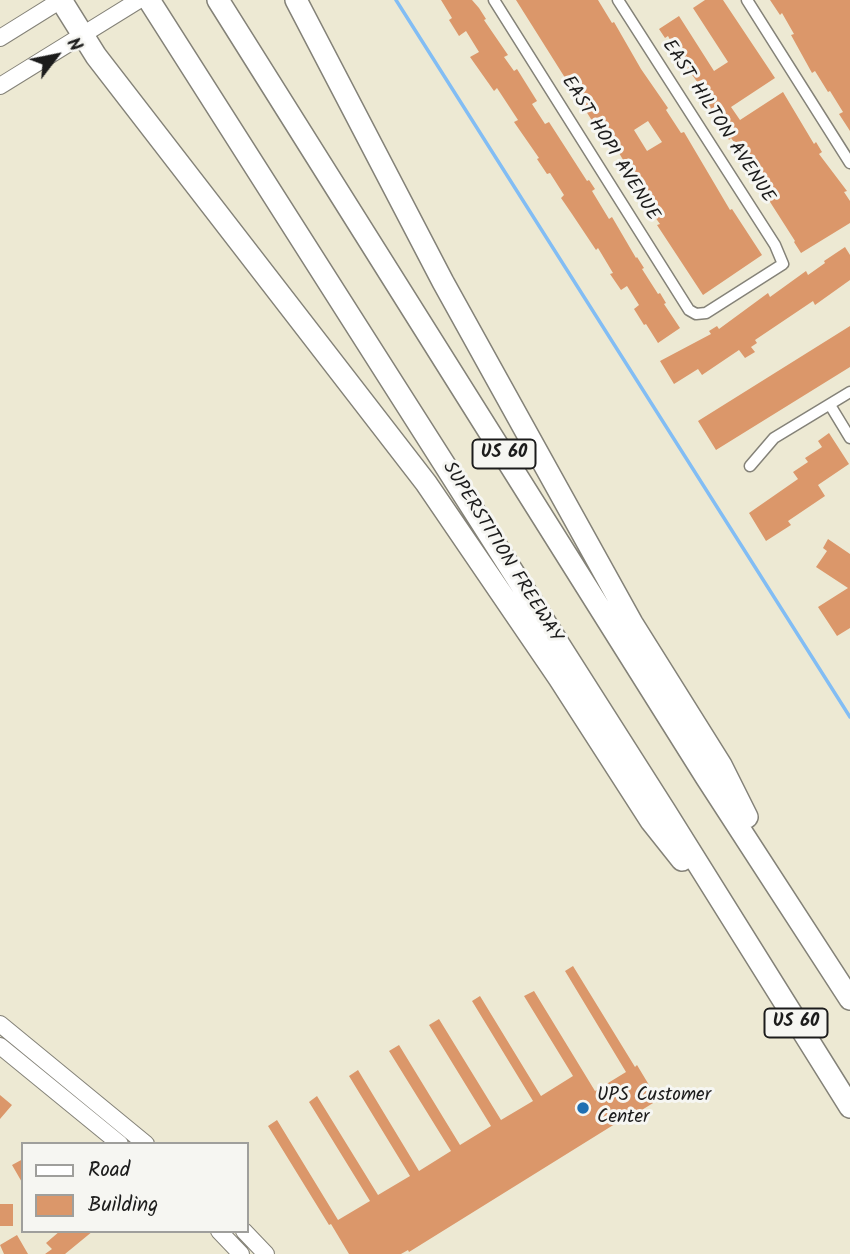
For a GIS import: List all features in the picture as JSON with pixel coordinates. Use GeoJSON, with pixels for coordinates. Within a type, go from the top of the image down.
{"type":"FeatureCollection","features":[{"type":"Feature","properties":{"kind":"highway"},"geometry":{"type":"LineString","coordinates":[[61,0],[81,35],[426,483],[559,678],[651,821],[743,938]]}},
{"type":"Feature","properties":{"kind":"highway","name":"SUPERSTITION FREEWAY"},"geometry":{"type":"LineString","coordinates":[[149,0],[850,1107]]}},
{"type":"Feature","properties":{"kind":"highway","name":"US 60"},"geometry":{"type":"LineString","coordinates":[[218,0],[706,777],[850,999]]}},
{"type":"Feature","properties":{"kind":"highway"},"geometry":{"type":"LineString","coordinates":[[296,0],[443,282],[632,623],[721,765],[791,906]]}},
{"type":"Feature","properties":{"kind":"street"},"geometry":{"type":"LineString","coordinates":[[0,38],[61,0]]}},
{"type":"Feature","properties":{"kind":"street"},"geometry":{"type":"LineString","coordinates":[[0,86],[139,0]]}},
{"type":"Feature","properties":{"kind":"street","name":"EAST HOPI AVENUE"},"geometry":{"type":"LineString","coordinates":[[494,0],[689,310],[696,314],[706,313],[783,264]]}},
{"type":"Feature","properties":{"kind":"street","name":"EAST HILTON AVENUE"},"geometry":{"type":"LineString","coordinates":[[619,0],[775,245],[783,264]]}},
{"type":"Feature","properties":{"kind":"street"},"geometry":{"type":"LineString","coordinates":[[747,0],[850,163]]}},
{"type":"Feature","properties":{"kind":"street"},"geometry":{"type":"LineString","coordinates":[[750,466],[774,438],[850,392]]}},
{"type":"Feature","properties":{"kind":"street"},"geometry":{"type":"LineString","coordinates":[[830,405],[850,438]]}},
{"type":"Feature","properties":{"kind":"street"},"geometry":{"type":"LineString","coordinates":[[0,1024],[144,1142]]}},
{"type":"Feature","properties":{"kind":"street"},"geometry":{"type":"LineString","coordinates":[[0,1046],[118,1142]]}},
{"type":"Feature","properties":{"kind":"street"},"geometry":{"type":"LineString","coordinates":[[221,1233],[241,1254]]}},
{"type":"Feature","properties":{"kind":"street"},"geometry":{"type":"LineString","coordinates":[[246,1233],[266,1254]]}},
{"type":"Feature","properties":{"kind":"building"},"geometry":{"type":"Polygon","coordinates":[[[441,0],[472,0],[479,8],[508,55],[504,57],[514,71],[517,69],[537,101],[532,104],[545,124],[549,122],[595,189],[592,191],[609,219],[612,217],[680,328],[658,343],[634,309],[639,305],[627,286],[621,290],[598,248],[596,250],[561,198],[564,195],[537,159],[539,158],[514,122],[518,120],[497,88],[494,91],[470,57],[479,52],[466,31],[459,36],[441,0]]]}},
{"type":"Feature","properties":{"kind":"building"},"geometry":{"type":"Polygon","coordinates":[[[516,0],[598,0],[668,108],[666,110],[681,133],[684,132],[730,210],[732,209],[762,255],[703,295],[657,225],[660,224],[634,188],[622,165],[625,163],[613,143],[608,146],[516,0]],[[648,121],[634,130],[647,151],[662,142],[648,121]]]}},
{"type":"Feature","properties":{"kind":"building"},"geometry":{"type":"Polygon","coordinates":[[[705,0],[723,0],[775,78],[731,107],[740,120],[783,92],[814,144],[816,142],[822,152],[819,154],[847,191],[844,192],[850,201],[850,223],[801,253],[756,180],[760,177],[731,138],[729,140],[708,105],[712,102],[687,68],[689,67],[676,43],[673,45],[668,36],[665,38],[659,29],[679,16],[714,71],[728,62],[693,8],[705,0]]]}},
{"type":"Feature","properties":{"kind":"building"},"geometry":{"type":"Polygon","coordinates":[[[770,0],[850,0],[850,131],[839,114],[843,112],[815,71],[812,73],[782,13],[780,15],[770,0]]]}},
{"type":"Feature","properties":{"kind":"building"},"geometry":{"type":"Polygon","coordinates":[[[845,247],[850,255],[850,280],[815,305],[813,301],[755,340],[757,343],[751,347],[755,352],[745,358],[739,350],[702,375],[698,369],[674,384],[660,361],[711,334],[709,331],[717,326],[719,329],[768,293],[770,297],[806,271],[808,275],[845,247]]]}},
{"type":"Feature","properties":{"kind":"building"},"geometry":{"type":"Polygon","coordinates":[[[850,326],[850,367],[716,450],[698,421],[850,326]]]}},
{"type":"Feature","properties":{"kind":"building"},"geometry":{"type":"Polygon","coordinates":[[[829,433],[849,464],[818,485],[825,496],[788,521],[791,525],[766,541],[749,513],[798,479],[793,472],[808,462],[805,458],[822,447],[818,441],[829,433]]]}},
{"type":"Feature","properties":{"kind":"building"},"geometry":{"type":"Polygon","coordinates":[[[828,539],[850,554],[850,628],[837,636],[818,607],[848,588],[816,567],[827,551],[823,548],[828,539]]]}},
{"type":"Feature","properties":{"kind":"building","name":"UPS Customer Center"},"geometry":{"type":"Polygon","coordinates":[[[573,966],[658,1100],[632,1116],[631,1114],[409,1252],[349,1254],[268,1126],[277,1120],[338,1220],[370,1201],[309,1102],[317,1096],[378,1195],[410,1176],[349,1076],[358,1070],[419,1171],[451,1151],[389,1051],[399,1045],[460,1145],[491,1126],[429,1025],[439,1019],[501,1120],[533,1101],[472,1001],[480,996],[541,1096],[573,1076],[524,996],[534,991],[595,1091],[626,1072],[565,971],[573,966]]]}},
{"type":"Feature","properties":{"kind":"building"},"geometry":{"type":"Polygon","coordinates":[[[0,1095],[12,1105],[0,1119],[0,1095]]]}},
{"type":"Feature","properties":{"kind":"building"},"geometry":{"type":"Polygon","coordinates":[[[21,1160],[21,1181],[12,1165],[21,1160]]]}},
{"type":"Feature","properties":{"kind":"building"},"geometry":{"type":"Polygon","coordinates":[[[0,1204],[13,1204],[13,1226],[0,1226],[0,1204]]]}},
{"type":"Feature","properties":{"kind":"building"},"geometry":{"type":"Polygon","coordinates":[[[58,1233],[91,1233],[65,1254],[45,1254],[52,1249],[46,1243],[58,1233]]]}},
{"type":"Feature","properties":{"kind":"building"},"geometry":{"type":"Polygon","coordinates":[[[17,1235],[28,1254],[4,1254],[0,1245],[17,1235]]]}},
{"type":"Feature","properties":{"kind":"waterway"},"geometry":{"type":"LineString","coordinates":[[396,0],[850,717]]}},
{"type":"Feature","properties":{"kind":"place","name":"UPS Customer Center"},"geometry":{"type":"Point","coordinates":[583,1108]}}]}
